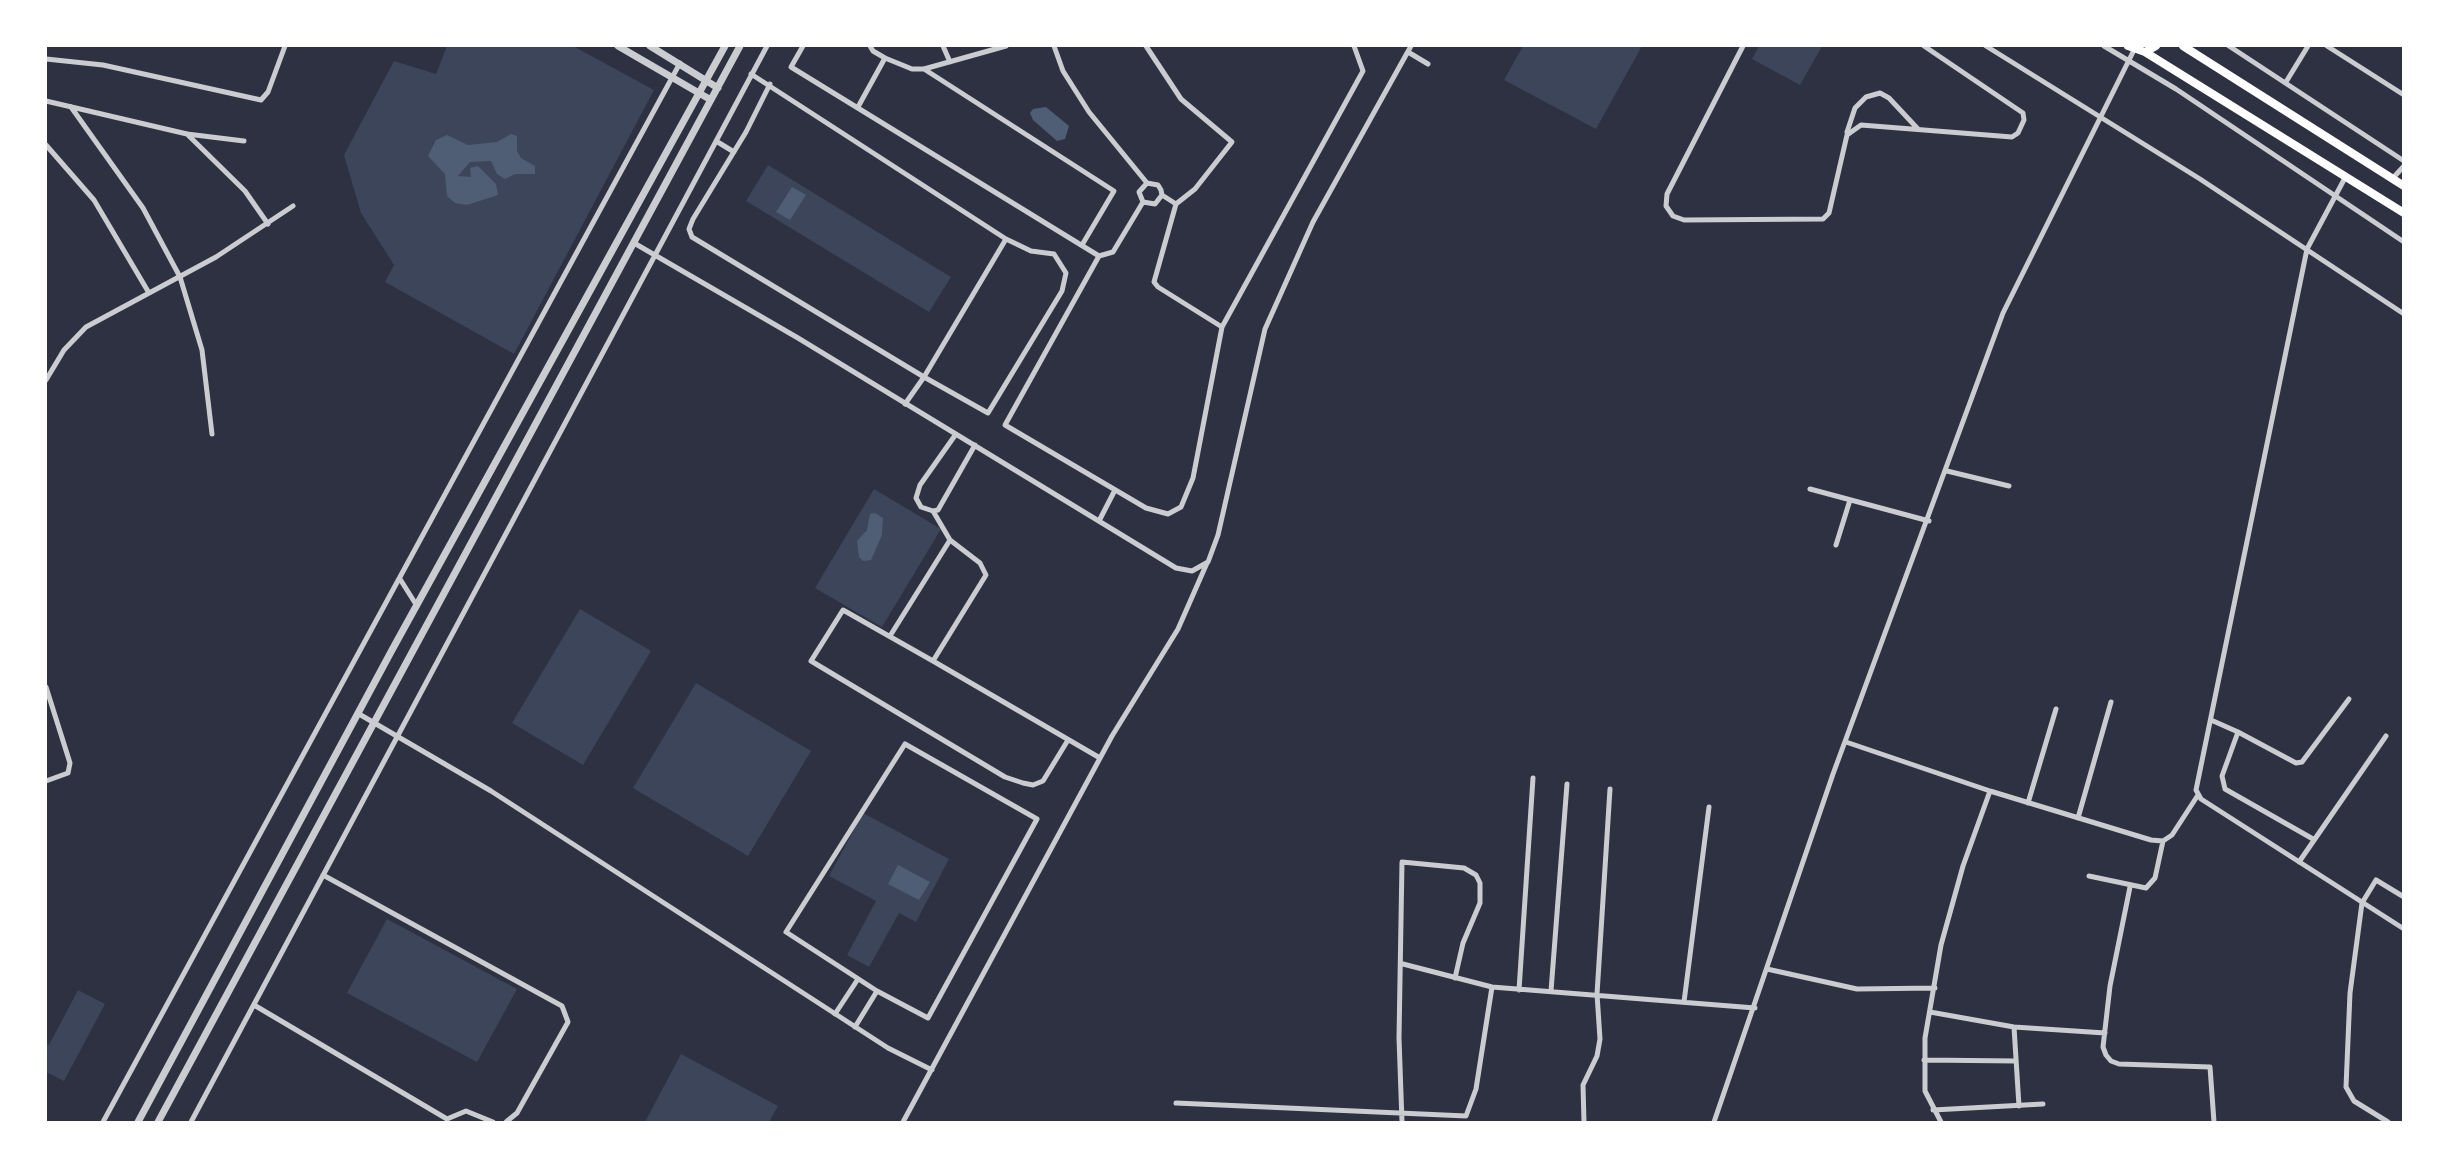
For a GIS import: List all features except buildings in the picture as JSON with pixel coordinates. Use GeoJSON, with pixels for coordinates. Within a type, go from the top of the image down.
{"type":"FeatureCollection","features":[{"type":"Feature","properties":{"kind":"main road"},"geometry":{"type":"LineString","coordinates":[[2145,52],[2156,46]]}},
{"type":"Feature","properties":{"kind":"main road"},"geometry":{"type":"LineString","coordinates":[[2183,46],[2403,186]]}},
{"type":"Feature","properties":{"kind":"main road"},"geometry":{"type":"LineString","coordinates":[[2131,48],[2145,52],[2403,213]]}},
{"type":"Feature","properties":{"kind":"street"},"geometry":{"type":"LineString","coordinates":[[46,59],[103,65],[261,100],[268,92],[285,46]]}},
{"type":"Feature","properties":{"kind":"street"},"geometry":{"type":"LineString","coordinates":[[618,46],[711,100]]}},
{"type":"Feature","properties":{"kind":"street"},"geometry":{"type":"LineString","coordinates":[[650,46],[718,88]]}},
{"type":"Feature","properties":{"kind":"street"},"geometry":{"type":"LineString","coordinates":[[138,1122],[417,606],[725,46]]}},
{"type":"Feature","properties":{"kind":"street"},"geometry":{"type":"LineString","coordinates":[[158,1122],[740,46]]}},
{"type":"Feature","properties":{"kind":"street"},"geometry":{"type":"LineString","coordinates":[[191,1122],[767,46]]}},
{"type":"Feature","properties":{"kind":"street"},"geometry":{"type":"LineString","coordinates":[[803,46],[792,66],[1099,256]]}},
{"type":"Feature","properties":{"kind":"street"},"geometry":{"type":"LineString","coordinates":[[870,46],[885,58],[912,69],[924,69],[1006,46]]}},
{"type":"Feature","properties":{"kind":"street"},"geometry":{"type":"LineString","coordinates":[[943,46],[950,62]]}},
{"type":"Feature","properties":{"kind":"street"},"geometry":{"type":"LineString","coordinates":[[1055,46],[1063,71],[1089,111],[1147,183],[1158,185],[1162,195],[1176,204]]}},
{"type":"Feature","properties":{"kind":"street"},"geometry":{"type":"LineString","coordinates":[[1146,46],[1181,99],[1232,142],[1195,189],[1176,204],[1154,282],[1222,327]]}},
{"type":"Feature","properties":{"kind":"street"},"geometry":{"type":"LineString","coordinates":[[1143,202],[1113,252],[1099,256],[1005,425],[1146,508],[1168,514],[1181,507],[1193,478],[1222,327],[1363,71],[1354,46]]}},
{"type":"Feature","properties":{"kind":"street"},"geometry":{"type":"LineString","coordinates":[[1743,46],[1667,194],[1666,206],[1673,216],[1684,220],[1823,219],[1829,213],[1855,108],[1866,97],[1880,93],[1889,98],[1918,129]]}},
{"type":"Feature","properties":{"kind":"street"},"geometry":{"type":"LineString","coordinates":[[1847,135],[1861,125],[2012,137],[2018,132],[2024,120],[2023,113],[1924,46]]}},
{"type":"Feature","properties":{"kind":"street"},"geometry":{"type":"LineString","coordinates":[[1986,46],[2101,116],[2403,314]]}},
{"type":"Feature","properties":{"kind":"street"},"geometry":{"type":"LineString","coordinates":[[2104,46],[2176,89],[2403,242]]}},
{"type":"Feature","properties":{"kind":"street"},"geometry":{"type":"LineString","coordinates":[[2229,46],[2286,82],[2403,164],[2392,179]]}},
{"type":"Feature","properties":{"kind":"street"},"geometry":{"type":"LineString","coordinates":[[2286,82],[2308,46]]}},
{"type":"Feature","properties":{"kind":"street"},"geometry":{"type":"LineString","coordinates":[[2327,46],[2403,95]]}},
{"type":"Feature","properties":{"kind":"street"},"geometry":{"type":"LineString","coordinates":[[1714,1122],[1846,742],[2003,313],[2128,61],[2131,48]]}},
{"type":"Feature","properties":{"kind":"street"},"geometry":{"type":"LineString","coordinates":[[904,1122],[1100,758],[1178,629],[1218,535],[1265,329],[1314,222],[1409,49],[1428,64]]}},
{"type":"Feature","properties":{"kind":"street"},"geometry":{"type":"LineString","coordinates":[[858,107],[885,58]]}},
{"type":"Feature","properties":{"kind":"street"},"geometry":{"type":"LineString","coordinates":[[103,1122],[401,582],[680,63]]}},
{"type":"Feature","properties":{"kind":"street"},"geometry":{"type":"LineString","coordinates":[[924,69],[1114,191],[1082,246]]}},
{"type":"Feature","properties":{"kind":"street"},"geometry":{"type":"LineString","coordinates":[[751,74],[770,84],[1006,239],[1031,251],[1054,254],[1066,273],[1062,291],[988,413],[692,237],[689,229],[694,219],[770,84]]}},
{"type":"Feature","properties":{"kind":"street"},"geometry":{"type":"LineString","coordinates":[[46,101],[187,134],[244,141]]}},
{"type":"Feature","properties":{"kind":"street"},"geometry":{"type":"LineString","coordinates":[[71,107],[143,208],[180,277],[202,350],[212,434]]}},
{"type":"Feature","properties":{"kind":"street"},"geometry":{"type":"LineString","coordinates":[[187,134],[245,191],[268,224]]}},
{"type":"Feature","properties":{"kind":"street"},"geometry":{"type":"LineString","coordinates":[[716,141],[734,152]]}},
{"type":"Feature","properties":{"kind":"street"},"geometry":{"type":"LineString","coordinates":[[46,145],[94,200],[149,293]]}},
{"type":"Feature","properties":{"kind":"street"},"geometry":{"type":"LineString","coordinates":[[2089,876],[2130,887],[2146,888],[2151,885],[2162,841],[2172,835],[2197,795],[2307,249],[2346,176]]}},
{"type":"Feature","properties":{"kind":"street"},"geometry":{"type":"LineString","coordinates":[[1143,202],[1139,191],[1147,183]]}},
{"type":"Feature","properties":{"kind":"street"},"geometry":{"type":"LineString","coordinates":[[1143,202],[1155,204],[1162,195]]}},
{"type":"Feature","properties":{"kind":"street"},"geometry":{"type":"LineString","coordinates":[[46,380],[80,332],[106,314],[180,277],[268,224],[292,206]]}},
{"type":"Feature","properties":{"kind":"street"},"geometry":{"type":"LineString","coordinates":[[905,404],[924,377],[1006,239]]}},
{"type":"Feature","properties":{"kind":"street"},"geometry":{"type":"LineString","coordinates":[[634,243],[957,434],[1176,568],[1192,571],[1208,562]]}},
{"type":"Feature","properties":{"kind":"street"},"geometry":{"type":"LineString","coordinates":[[933,660],[986,575],[980,563],[950,540],[933,512],[917,503],[916,493],[957,434]]}},
{"type":"Feature","properties":{"kind":"street"},"geometry":{"type":"LineString","coordinates":[[933,512],[943,504],[975,445]]}},
{"type":"Feature","properties":{"kind":"street"},"geometry":{"type":"LineString","coordinates":[[1947,471],[2009,486]]}},
{"type":"Feature","properties":{"kind":"street"},"geometry":{"type":"LineString","coordinates":[[1810,489],[1929,521]]}},
{"type":"Feature","properties":{"kind":"street"},"geometry":{"type":"LineString","coordinates":[[1099,521],[1115,490]]}},
{"type":"Feature","properties":{"kind":"street"},"geometry":{"type":"LineString","coordinates":[[1836,545],[1850,500]]}},
{"type":"Feature","properties":{"kind":"street"},"geometry":{"type":"LineString","coordinates":[[890,636],[950,540]]}},
{"type":"Feature","properties":{"kind":"street"},"geometry":{"type":"LineString","coordinates":[[401,582],[417,606]]}},
{"type":"Feature","properties":{"kind":"street"},"geometry":{"type":"LineString","coordinates":[[1068,740],[1042,781],[1033,785],[1023,783],[1005,777],[811,661],[843,610],[1100,758]]}},
{"type":"Feature","properties":{"kind":"street"},"geometry":{"type":"LineString","coordinates":[[46,687],[70,763],[68,773],[46,781]]}},
{"type":"Feature","properties":{"kind":"street"},"geometry":{"type":"LineString","coordinates":[[2211,720],[2296,763],[2302,762],[2349,699]]}},
{"type":"Feature","properties":{"kind":"street"},"geometry":{"type":"LineString","coordinates":[[2078,818],[2111,702]]}},
{"type":"Feature","properties":{"kind":"street"},"geometry":{"type":"LineString","coordinates":[[2028,803],[2056,709]]}},
{"type":"Feature","properties":{"kind":"street"},"geometry":{"type":"LineString","coordinates":[[359,714],[491,791],[888,1048],[932,1070]]}},
{"type":"Feature","properties":{"kind":"street"},"geometry":{"type":"LineString","coordinates":[[2238,732],[2222,776],[2225,789],[2313,839]]}},
{"type":"Feature","properties":{"kind":"street"},"geometry":{"type":"LineString","coordinates":[[2299,862],[2386,736]]}},
{"type":"Feature","properties":{"kind":"street"},"geometry":{"type":"LineString","coordinates":[[1846,742],[2028,803],[2162,841]]}},
{"type":"Feature","properties":{"kind":"street"},"geometry":{"type":"LineString","coordinates":[[905,744],[1037,819],[928,1018],[877,991],[786,932],[905,744]]}},
{"type":"Feature","properties":{"kind":"street"},"geometry":{"type":"LineString","coordinates":[[1519,990],[1533,778]]}},
{"type":"Feature","properties":{"kind":"street"},"geometry":{"type":"LineString","coordinates":[[1551,991],[1567,784]]}},
{"type":"Feature","properties":{"kind":"street"},"geometry":{"type":"LineString","coordinates":[[1584,1122],[1583,1085],[1597,1056],[1600,1039],[1597,994],[1610,789]]}},
{"type":"Feature","properties":{"kind":"street"},"geometry":{"type":"LineString","coordinates":[[1941,1122],[1925,1091],[1924,1060],[1930,1012],[1941,945],[1963,866],[1990,791]]}},
{"type":"Feature","properties":{"kind":"street"},"geometry":{"type":"LineString","coordinates":[[2197,795],[2403,929]]}},
{"type":"Feature","properties":{"kind":"street"},"geometry":{"type":"LineString","coordinates":[[1684,1002],[1709,807]]}},
{"type":"Feature","properties":{"kind":"street"},"geometry":{"type":"LineString","coordinates":[[1402,1122],[1399,1038],[1403,964],[1401,864],[1464,868],[1476,875],[1482,896],[1463,943],[1455,978]]}},
{"type":"Feature","properties":{"kind":"street"},"geometry":{"type":"LineString","coordinates":[[323,875],[562,1006],[568,1022],[517,1113],[506,1122]]}},
{"type":"Feature","properties":{"kind":"street"},"geometry":{"type":"LineString","coordinates":[[2388,1122],[2354,1101],[2346,1087],[2350,993],[2362,903],[2376,880],[2403,897]]}},
{"type":"Feature","properties":{"kind":"street"},"geometry":{"type":"LineString","coordinates":[[2130,887],[2110,986],[2104,1046],[2111,1061],[2133,1065],[2210,1067],[2214,1122]]}},
{"type":"Feature","properties":{"kind":"street"},"geometry":{"type":"LineString","coordinates":[[1403,964],[1455,978],[1519,990],[1755,1008]]}},
{"type":"Feature","properties":{"kind":"street"},"geometry":{"type":"LineString","coordinates":[[1767,969],[1857,989],[1935,988]]}},
{"type":"Feature","properties":{"kind":"street"},"geometry":{"type":"LineString","coordinates":[[835,1014],[858,979]]}},
{"type":"Feature","properties":{"kind":"street"},"geometry":{"type":"LineString","coordinates":[[1176,1103],[1463,1117],[1470,1112],[1476,1089],[1492,986]]}},
{"type":"Feature","properties":{"kind":"street"},"geometry":{"type":"LineString","coordinates":[[855,1027],[877,991]]}},
{"type":"Feature","properties":{"kind":"street"},"geometry":{"type":"LineString","coordinates":[[254,1005],[447,1119],[466,1111],[493,1122]]}},
{"type":"Feature","properties":{"kind":"street"},"geometry":{"type":"LineString","coordinates":[[1930,1012],[2014,1027],[2105,1033]]}},
{"type":"Feature","properties":{"kind":"street"},"geometry":{"type":"LineString","coordinates":[[2014,1027],[2019,1105]]}},
{"type":"Feature","properties":{"kind":"street"},"geometry":{"type":"LineString","coordinates":[[1924,1060],[2016,1061]]}},
{"type":"Feature","properties":{"kind":"street"},"geometry":{"type":"LineString","coordinates":[[1933,1110],[2043,1104]]}},
{"type":"Feature","properties":{"kind":"shaded area"},"geometry":{"type":"Polygon","coordinates":[[[447,46],[573,46],[654,90],[514,354],[385,282],[394,265],[361,213],[344,155],[394,61],[436,74],[447,46]]]}},
{"type":"Feature","properties":{"kind":"shaded area"},"geometry":{"type":"Polygon","coordinates":[[[1523,46],[1642,46],[1596,129],[1504,80],[1523,46]]]}},
{"type":"Feature","properties":{"kind":"shaded area"},"geometry":{"type":"Polygon","coordinates":[[[1759,46],[1822,46],[1800,85],[1752,59],[1759,46]]]}},
{"type":"Feature","properties":{"kind":"shaded area"},"geometry":{"type":"Polygon","coordinates":[[[1046,107],[1069,126],[1065,139],[1057,141],[1033,120],[1030,113],[1033,109],[1046,107]]]}},
{"type":"Feature","properties":{"kind":"shaded area"},"geometry":{"type":"Polygon","coordinates":[[[511,134],[517,136],[517,151],[521,158],[535,166],[535,174],[515,174],[505,179],[497,174],[491,161],[470,162],[458,176],[471,177],[470,168],[478,166],[496,184],[498,195],[467,205],[455,203],[447,196],[445,174],[428,156],[436,140],[447,135],[468,145],[497,142],[511,134]]]}},
{"type":"Feature","properties":{"kind":"shaded area"},"geometry":{"type":"Polygon","coordinates":[[[768,165],[951,277],[929,312],[746,201],[768,165]]]}},
{"type":"Feature","properties":{"kind":"shaded area"},"geometry":{"type":"Polygon","coordinates":[[[792,187],[806,195],[790,220],[776,212],[792,187]]]}},
{"type":"Feature","properties":{"kind":"shaded area"},"geometry":{"type":"Polygon","coordinates":[[[874,489],[941,529],[882,627],[815,588],[874,489]]]}},
{"type":"Feature","properties":{"kind":"shaded area"},"geometry":{"type":"Polygon","coordinates":[[[875,513],[883,518],[882,535],[871,560],[863,561],[859,557],[857,541],[867,530],[870,514],[875,513]]]}},
{"type":"Feature","properties":{"kind":"shaded area"},"geometry":{"type":"Polygon","coordinates":[[[580,609],[651,651],[583,765],[512,723],[580,609]]]}},
{"type":"Feature","properties":{"kind":"shaded area"},"geometry":{"type":"Polygon","coordinates":[[[696,683],[811,751],[748,856],[633,788],[696,683]]]}},
{"type":"Feature","properties":{"kind":"shaded area"},"geometry":{"type":"Polygon","coordinates":[[[863,813],[949,859],[916,922],[899,913],[869,967],[847,955],[876,901],[829,876],[863,813]]]}},
{"type":"Feature","properties":{"kind":"shaded area"},"geometry":{"type":"Polygon","coordinates":[[[898,865],[930,882],[919,900],[888,884],[898,865]]]}},
{"type":"Feature","properties":{"kind":"shaded area"},"geometry":{"type":"Polygon","coordinates":[[[387,919],[517,989],[477,1062],[347,993],[387,919]]]}},
{"type":"Feature","properties":{"kind":"shaded area"},"geometry":{"type":"Polygon","coordinates":[[[78,990],[105,1004],[64,1081],[46,1072],[46,1044],[49,1045],[78,990]]]}},
{"type":"Feature","properties":{"kind":"shaded area"},"geometry":{"type":"Polygon","coordinates":[[[681,1054],[778,1106],[769,1122],[645,1122],[681,1054]]]}}]}
